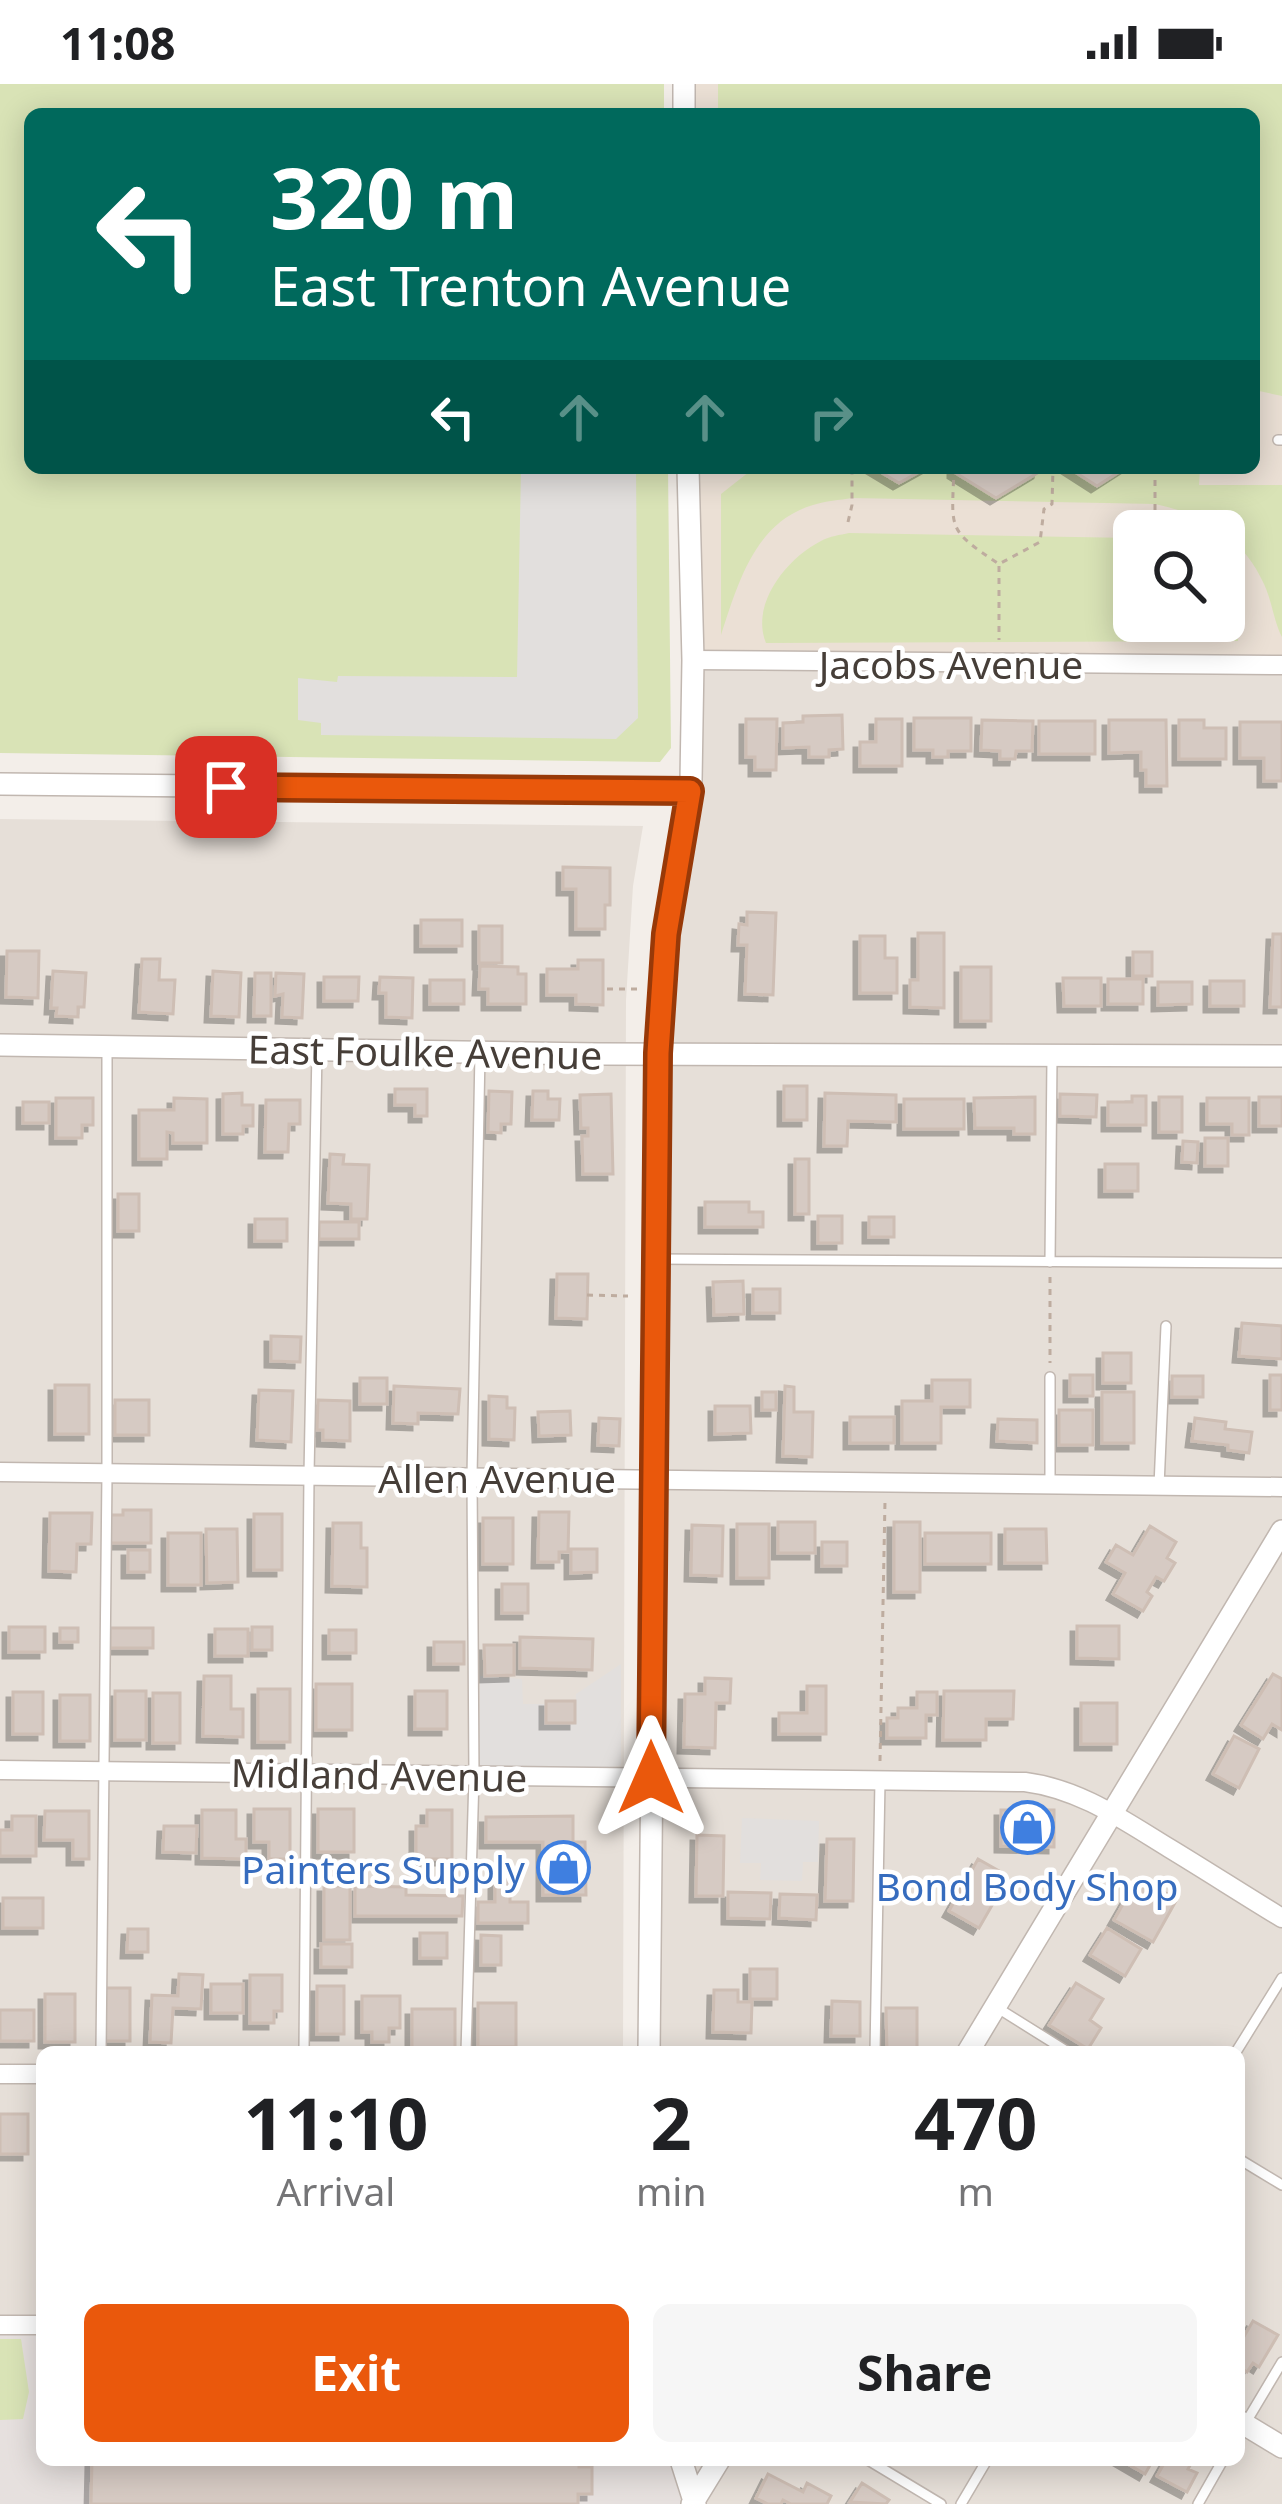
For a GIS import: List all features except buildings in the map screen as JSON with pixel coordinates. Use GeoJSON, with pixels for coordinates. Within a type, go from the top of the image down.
{"type":"FeatureCollection","features":[{"type":"Feature","properties":{"kind":"street"},"geometry":{"type":"LineString","coordinates":[[649,2046],[658,1053],[666,934],[690,791],[693,660],[688,474]]}},
{"type":"Feature","properties":{"kind":"street","name":"Jacobs Avenue"},"geometry":{"type":"LineString","coordinates":[[693,660],[1282,664]]}},
{"type":"Feature","properties":{"kind":"street"},"geometry":{"type":"LineString","coordinates":[[0,784],[690,791]]}},
{"type":"Feature","properties":{"kind":"street","name":"East Foulke Avenue"},"geometry":{"type":"LineString","coordinates":[[0,1045],[1282,1056]]}},
{"type":"Feature","properties":{"kind":"street","name":"Allen Avenue"},"geometry":{"type":"LineString","coordinates":[[0,1472],[1282,1487]]}},
{"type":"Feature","properties":{"kind":"street"},"geometry":{"type":"LineString","coordinates":[[972,2046],[1282,1532]]}},
{"type":"Feature","properties":{"kind":"street","name":"Midland Avenue"},"geometry":{"type":"LineString","coordinates":[[0,1770],[1053,1785],[1112,1813],[1282,1918]]}},
{"type":"Feature","properties":{"kind":"street"},"geometry":{"type":"LineString","coordinates":[[0,2074],[36,2074]]}},
{"type":"Feature","properties":{"kind":"street"},"geometry":{"type":"LineString","coordinates":[[0,2325],[36,2325]]}},
{"type":"Feature","properties":{"kind":"street"},"geometry":{"type":"LineString","coordinates":[[1245,2428],[1282,2447]]}},
{"type":"Feature","properties":{"kind":"street"},"geometry":{"type":"LineString","coordinates":[[683,2466],[693,2503]]}},
{"type":"Feature","properties":{"kind":"street"},"geometry":{"type":"LineString","coordinates":[[693,2503],[715,2466]]}},
{"type":"Feature","properties":{"kind":"lane"},"geometry":{"type":"LineString","coordinates":[[101,2046],[107,1046]]}},
{"type":"Feature","properties":{"kind":"lane"},"geometry":{"type":"LineString","coordinates":[[304,2046],[317,1050]]}},
{"type":"Feature","properties":{"kind":"lane"},"geometry":{"type":"LineString","coordinates":[[466,2046],[474,1776],[472,1478],[480,1052]]}},
{"type":"Feature","properties":{"kind":"lane"},"geometry":{"type":"LineString","coordinates":[[1050,1262],[1052,1054]]}},
{"type":"Feature","properties":{"kind":"lane"},"geometry":{"type":"LineString","coordinates":[[656,1259],[1282,1263]]}},
{"type":"Feature","properties":{"kind":"lane"},"geometry":{"type":"LineString","coordinates":[[1159,1486],[1166,1326]]}},
{"type":"Feature","properties":{"kind":"lane"},"geometry":{"type":"LineString","coordinates":[[1050,1377],[1050,1485]]}},
{"type":"Feature","properties":{"kind":"lane"},"geometry":{"type":"LineString","coordinates":[[875,2046],[880,1781]]}},
{"type":"Feature","properties":{"kind":"lane"},"geometry":{"type":"LineString","coordinates":[[1240,2046],[1282,1978]]}},
{"type":"Feature","properties":{"kind":"lane"},"geometry":{"type":"LineString","coordinates":[[996,2007],[1058,2046]]}},
{"type":"Feature","properties":{"kind":"lane"},"geometry":{"type":"LineString","coordinates":[[1245,2162],[1282,2186]]}},
{"type":"Feature","properties":{"kind":"lane"},"geometry":{"type":"LineString","coordinates":[[1245,2420],[1282,2362]]}},
{"type":"Feature","properties":{"kind":"lane"},"geometry":{"type":"LineString","coordinates":[[878,2466],[941,2504]]}},
{"type":"Feature","properties":{"kind":"lane"},"geometry":{"type":"LineString","coordinates":[[961,2504],[983,2466]]}},
{"type":"Feature","properties":{"kind":"lane"},"geometry":{"type":"LineString","coordinates":[[1198,2504],[1220,2466]]}},
{"type":"Feature","properties":{"kind":"path"},"geometry":{"type":"LineString","coordinates":[[848,522],[852,474]]}},
{"type":"Feature","properties":{"kind":"path"},"geometry":{"type":"LineString","coordinates":[[954,474],[953,524],[962,539],[999,564]]}},
{"type":"Feature","properties":{"kind":"path"},"geometry":{"type":"LineString","coordinates":[[999,564],[1040,542],[1044,509],[1052,504],[1053,474]]}},
{"type":"Feature","properties":{"kind":"path"},"geometry":{"type":"LineString","coordinates":[[1155,474],[1155,510]]}},
{"type":"Feature","properties":{"kind":"path"},"geometry":{"type":"LineString","coordinates":[[999,564],[999,663]]}},
{"type":"Feature","properties":{"kind":"path"},"geometry":{"type":"LineString","coordinates":[[989,619],[999,619]]}},
{"type":"Feature","properties":{"kind":"path"},"geometry":{"type":"LineString","coordinates":[[607,989],[637,989]]}},
{"type":"Feature","properties":{"kind":"path"},"geometry":{"type":"LineString","coordinates":[[1050,1262],[1050,1377]]}},
{"type":"Feature","properties":{"kind":"path"},"geometry":{"type":"LineString","coordinates":[[587,1294],[628,1296]]}},
{"type":"Feature","properties":{"kind":"path"},"geometry":{"type":"LineString","coordinates":[[880,1781],[886,1483]]}},
{"type":"Feature","properties":{"kind":"shaded area"},"geometry":{"type":"Polygon","coordinates":[[[684,84],[1282,84],[1282,665],[693,660],[688,474],[1260,474],[1260,108],[684,108],[684,84]]]}},
{"type":"Feature","properties":{"kind":"shaded area"},"geometry":{"type":"Polygon","coordinates":[[[1282,84],[1282,2504],[692,2504],[682,2466],[1245,2466],[1245,2046],[649,2046],[659,1053],[693,660],[1113,516],[1113,642],[1245,642],[1245,510],[1131,510],[1236,474],[1260,474],[1260,108],[1282,84]]]}},
{"type":"Feature","properties":{"kind":"shaded area"},"geometry":{"type":"Polygon","coordinates":[[[521,474],[636,474],[638,718],[616,739],[321,735],[321,723],[298,720],[298,678],[337,682],[338,676],[517,677],[521,474]]]}},
{"type":"Feature","properties":{"kind":"shaded area"},"geometry":{"type":"Polygon","coordinates":[[[0,819],[643,826],[633,886],[626,1000],[623,2046],[36,2046],[36,2325],[0,2325],[0,819]]]}},
{"type":"Feature","properties":{"kind":"shaded area"},"geometry":{"type":"Polygon","coordinates":[[[621,1664],[621,1765],[604,1769],[479,1767],[480,1676],[522,1679],[523,1704],[546,1704],[546,1723],[575,1723],[576,1694],[621,1664]]]}},
{"type":"Feature","properties":{"kind":"shaded area"},"geometry":{"type":"Polygon","coordinates":[[[742,1818],[819,1821],[818,1862],[803,1862],[802,1881],[760,1880],[761,1863],[740,1863],[742,1818]]]}},
{"type":"Feature","properties":{"kind":"shaded area"},"geometry":{"type":"Polygon","coordinates":[[[0,2321],[36,2321],[36,2466],[682,2466],[692,2504],[0,2504],[0,2321]]]}},
{"type":"Feature","properties":{"kind":"green space"},"geometry":{"type":"Polygon","coordinates":[[[0,84],[664,84],[664,108],[24,108],[24,474],[668,474],[671,748],[660,762],[0,753],[0,84]]]}},
{"type":"Feature","properties":{"kind":"green space"},"geometry":{"type":"Polygon","coordinates":[[[718,84],[1282,84],[1282,396],[1260,391],[1260,108],[718,108],[718,84]]]}},
{"type":"Feature","properties":{"kind":"green space"},"geometry":{"type":"Polygon","coordinates":[[[746,474],[883,474],[899,483],[915,474],[957,474],[996,498],[1036,474],[1078,474],[1097,486],[1116,474],[1200,474],[1199,485],[1282,485],[1282,637],[1264,584],[1245,553],[1245,510],[852,498],[813,505],[777,525],[752,557],[721,635],[721,494],[746,474]]]}},
{"type":"Feature","properties":{"kind":"green space"},"geometry":{"type":"Polygon","coordinates":[[[849,533],[1113,538],[1113,642],[766,643],[763,613],[775,584],[796,559],[831,537],[849,533]]]}},
{"type":"Feature","properties":{"kind":"green space"},"geometry":{"type":"Polygon","coordinates":[[[0,2339],[21,2339],[29,2392],[23,2419],[0,2420],[0,2339]]]}},
{"type":"Feature","properties":{"kind":"place","name":"Bond Body Shop"},"geometry":{"type":"Point","coordinates":[1027,1828]}},
{"type":"Feature","properties":{"kind":"place","name":"Painters Supply"},"geometry":{"type":"Point","coordinates":[564,1868]}},
{"type":"Feature","properties":{"kind":"route"},"geometry":{"type":"LineString","coordinates":[[226,787],[690,791],[666,934],[658,1053],[651,1778]]}}]}
